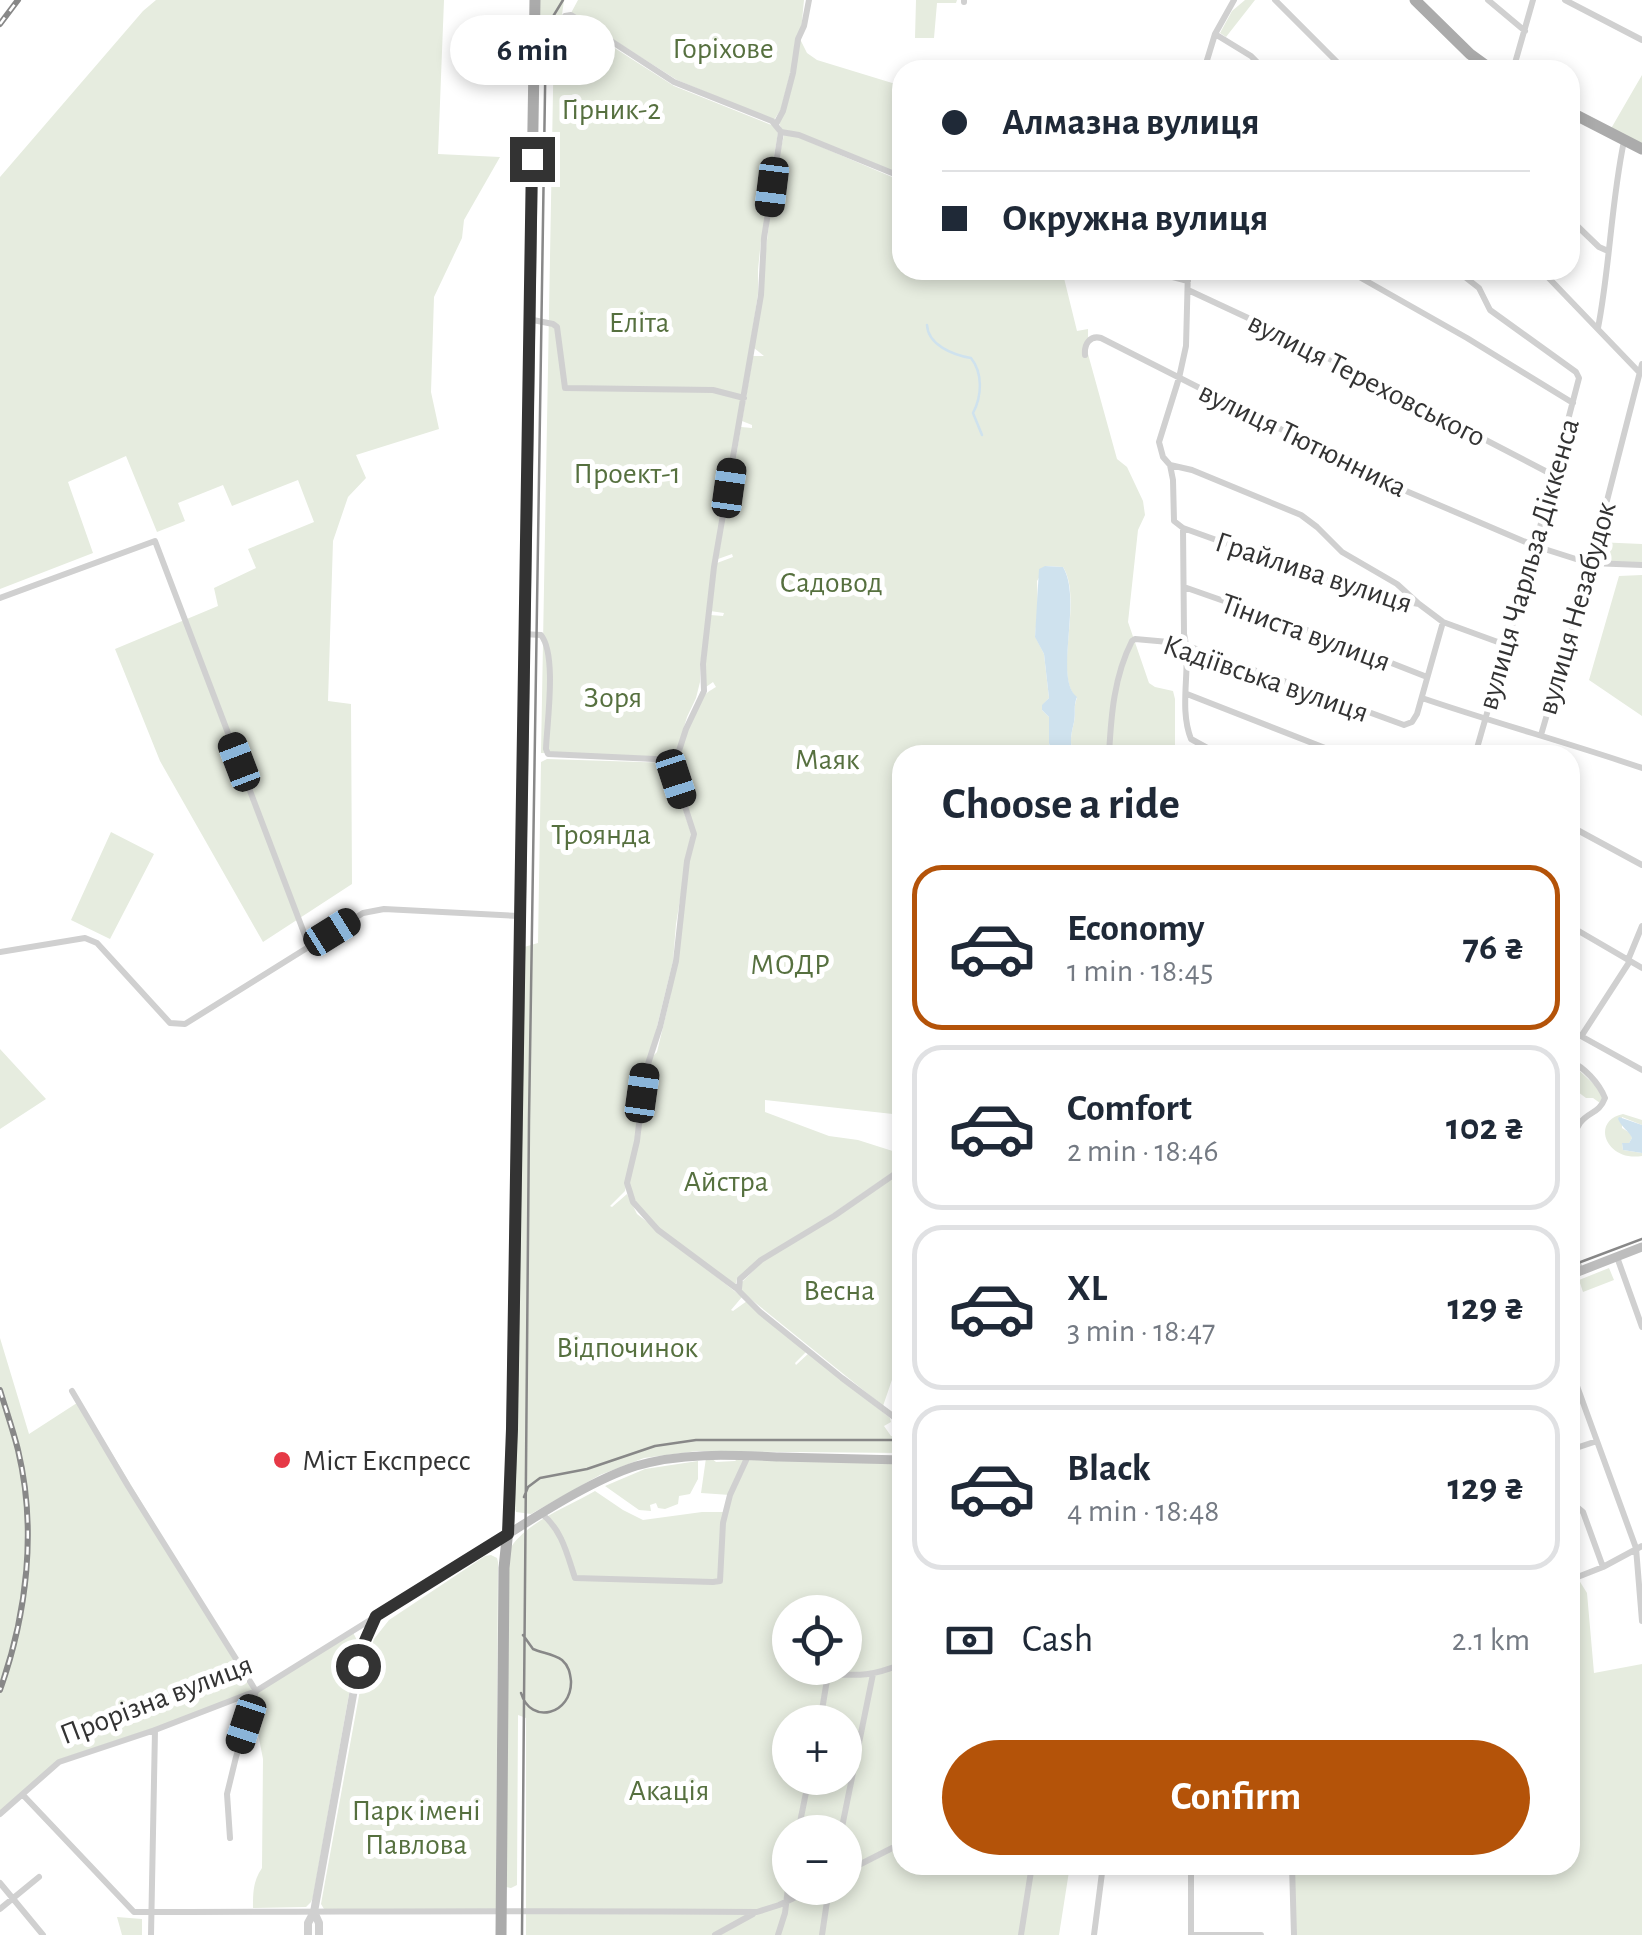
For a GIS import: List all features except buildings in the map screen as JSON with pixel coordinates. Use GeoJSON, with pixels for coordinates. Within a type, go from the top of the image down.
{"type":"FeatureCollection","features":[{"type":"Feature","properties":{"kind":"main road"},"geometry":{"type":"LineString","coordinates":[[501,1935],[504,1576],[512,1429],[535,0]]}},
{"type":"Feature","properties":{"kind":"main road"},"geometry":{"type":"LineString","coordinates":[[1415,0],[1478,60]]}},
{"type":"Feature","properties":{"kind":"main road"},"geometry":{"type":"LineString","coordinates":[[1580,117],[1642,150]]}},
{"type":"Feature","properties":{"kind":"main road"},"geometry":{"type":"LineString","coordinates":[[1580,1271],[1642,1247]]}},
{"type":"Feature","properties":{"kind":"main road","name":"Прорізна вулиця"},"geometry":{"type":"LineString","coordinates":[[508,1534],[604,1480],[646,1463],[695,1456],[892,1460]]}},
{"type":"Feature","properties":{"kind":"street"},"geometry":{"type":"LineString","coordinates":[[809,0],[779,128],[764,238],[761,294],[714,568],[702,664],[704,691],[676,760],[676,779],[694,834],[687,861],[676,960],[645,1073],[637,1141],[627,1183],[633,1202],[658,1230],[892,1415]]}},
{"type":"Feature","properties":{"kind":"street"},"geometry":{"type":"LineString","coordinates":[[1207,60],[1214,34],[1234,0]]}},
{"type":"Feature","properties":{"kind":"street"},"geometry":{"type":"LineString","coordinates":[[1276,0],[1334,60]]}},
{"type":"Feature","properties":{"kind":"street"},"geometry":{"type":"LineString","coordinates":[[1488,0],[1525,31]]}},
{"type":"Feature","properties":{"kind":"street"},"geometry":{"type":"LineString","coordinates":[[1517,60],[1534,0]]}},
{"type":"Feature","properties":{"kind":"street"},"geometry":{"type":"LineString","coordinates":[[1565,0],[1642,40]]}},
{"type":"Feature","properties":{"kind":"street"},"geometry":{"type":"LineString","coordinates":[[534,45],[546,44],[559,22],[571,15],[674,82],[892,175]]}},
{"type":"Feature","properties":{"kind":"street"},"geometry":{"type":"LineString","coordinates":[[1214,34],[1255,60]]}},
{"type":"Feature","properties":{"kind":"street"},"geometry":{"type":"LineString","coordinates":[[1598,328],[1624,140]]}},
{"type":"Feature","properties":{"kind":"street"},"geometry":{"type":"LineString","coordinates":[[1580,228],[1608,251]]}},
{"type":"Feature","properties":{"kind":"street","name":"вулиця Тереховського"},"geometry":{"type":"LineString","coordinates":[[1172,280],[1554,475]]}},
{"type":"Feature","properties":{"kind":"street"},"geometry":{"type":"LineString","coordinates":[[1188,280],[1188,286]]}},
{"type":"Feature","properties":{"kind":"street"},"geometry":{"type":"LineString","coordinates":[[1364,280],[1573,402]]}},
{"type":"Feature","properties":{"kind":"street","name":"вулиця Чарльза Діккенса"},"geometry":{"type":"LineString","coordinates":[[1468,280],[1478,288],[1490,310],[1578,374],[1579,381],[1477,745]]}},
{"type":"Feature","properties":{"kind":"street"},"geometry":{"type":"LineString","coordinates":[[1551,280],[1641,368]]}},
{"type":"Feature","properties":{"kind":"street","name":"Грайлива вулиця"},"geometry":{"type":"LineString","coordinates":[[1188,286],[1188,327],[1179,378],[1159,442],[1173,480],[1174,521],[1183,528],[1350,588],[1419,604],[1443,622],[1506,645]]}},
{"type":"Feature","properties":{"kind":"street"},"geometry":{"type":"LineString","coordinates":[[528,319],[557,328],[565,388],[713,390],[744,398]]}},
{"type":"Feature","properties":{"kind":"street","name":"вулиця Тютюнника"},"geometry":{"type":"LineString","coordinates":[[1084,355],[1088,341],[1102,338],[1385,482],[1535,546],[1591,562],[1642,565]]}},
{"type":"Feature","properties":{"kind":"street","name":"вулиця Незабудок"},"geometry":{"type":"LineString","coordinates":[[1541,734],[1641,368]]}},
{"type":"Feature","properties":{"kind":"street"},"geometry":{"type":"LineString","coordinates":[[1170,465],[1192,470],[1308,519],[1342,552],[1397,584],[1419,604]]}},
{"type":"Feature","properties":{"kind":"street","name":"Тіниста вулиця"},"geometry":{"type":"LineString","coordinates":[[1183,528],[1187,724],[1192,739],[1202,745]]}},
{"type":"Feature","properties":{"kind":"street"},"geometry":{"type":"LineString","coordinates":[[0,598],[156,541],[309,946]]}},
{"type":"Feature","properties":{"kind":"street","name":"Тіниста вулиця"},"geometry":{"type":"LineString","coordinates":[[1184,587],[1427,677]]}},
{"type":"Feature","properties":{"kind":"street"},"geometry":{"type":"LineString","coordinates":[[1443,622],[1422,698],[1574,745]]}},
{"type":"Feature","properties":{"kind":"street"},"geometry":{"type":"LineString","coordinates":[[524,634],[541,635],[546,642],[548,754],[676,760]]}},
{"type":"Feature","properties":{"kind":"street","name":"Кадіївська вулиця"},"geometry":{"type":"LineString","coordinates":[[1110,745],[1121,665],[1132,640],[1187,646],[1404,725],[1412,722],[1422,698]]}},
{"type":"Feature","properties":{"kind":"street"},"geometry":{"type":"LineString","coordinates":[[1187,694],[1317,745]]}},
{"type":"Feature","properties":{"kind":"street"},"geometry":{"type":"LineString","coordinates":[[1580,747],[1642,768]]}},
{"type":"Feature","properties":{"kind":"street"},"geometry":{"type":"LineString","coordinates":[[1580,831],[1642,865]]}},
{"type":"Feature","properties":{"kind":"street"},"geometry":{"type":"LineString","coordinates":[[0,952],[85,938],[97,942],[170,1022],[185,1024],[363,912],[519,916]]}},
{"type":"Feature","properties":{"kind":"street"},"geometry":{"type":"LineString","coordinates":[[1642,926],[1629,960],[1582,1035],[1642,1070]]}},
{"type":"Feature","properties":{"kind":"street"},"geometry":{"type":"LineString","coordinates":[[1580,932],[1642,968]]}},
{"type":"Feature","properties":{"kind":"street"},"geometry":{"type":"LineString","coordinates":[[1580,1066],[1604,1098],[1601,1108],[1580,1123]]}},
{"type":"Feature","properties":{"kind":"street"},"geometry":{"type":"LineString","coordinates":[[742,1294],[740,1280],[761,1260],[892,1176]]}},
{"type":"Feature","properties":{"kind":"street"},"geometry":{"type":"LineString","coordinates":[[1618,1257],[1642,1327]]}},
{"type":"Feature","properties":{"kind":"street"},"geometry":{"type":"LineString","coordinates":[[72,1391],[256,1691],[227,1794],[230,1838]]}},
{"type":"Feature","properties":{"kind":"street"},"geometry":{"type":"LineString","coordinates":[[1580,1394],[1639,1547],[1642,1621]]}},
{"type":"Feature","properties":{"kind":"street"},"geometry":{"type":"LineString","coordinates":[[1580,1447],[1597,1441]]}},
{"type":"Feature","properties":{"kind":"street"},"geometry":{"type":"LineString","coordinates":[[542,1514],[559,1532],[575,1578],[720,1581],[723,1523],[730,1495],[748,1456]]}},
{"type":"Feature","properties":{"kind":"street"},"geometry":{"type":"LineString","coordinates":[[1580,1510],[1603,1567]]}},
{"type":"Feature","properties":{"kind":"street","name":"Прорізна вулиця"},"geometry":{"type":"LineString","coordinates":[[0,1814],[59,1762],[256,1691],[508,1534]]}},
{"type":"Feature","properties":{"kind":"street"},"geometry":{"type":"LineString","coordinates":[[1580,1576],[1639,1547]]}},
{"type":"Feature","properties":{"kind":"street"},"geometry":{"type":"LineString","coordinates":[[308,1935],[358,1666],[376,1616]]}},
{"type":"Feature","properties":{"kind":"street"},"geometry":{"type":"LineString","coordinates":[[823,1705],[828,1674],[861,1676],[892,1667]]}},
{"type":"Feature","properties":{"kind":"street"},"geometry":{"type":"LineString","coordinates":[[844,1815],[873,1674]]}},
{"type":"Feature","properties":{"kind":"street"},"geometry":{"type":"LineString","coordinates":[[151,1935],[155,1730]]}},
{"type":"Feature","properties":{"kind":"street"},"geometry":{"type":"LineString","coordinates":[[23,1795],[134,1912],[757,1912]]}},
{"type":"Feature","properties":{"kind":"street"},"geometry":{"type":"LineString","coordinates":[[862,1863],[892,1848]]}},
{"type":"Feature","properties":{"kind":"street"},"geometry":{"type":"LineString","coordinates":[[1021,1935],[1030,1875]]}},
{"type":"Feature","properties":{"kind":"street"},"geometry":{"type":"LineString","coordinates":[[1094,1935],[1102,1875]]}},
{"type":"Feature","properties":{"kind":"street"},"geometry":{"type":"LineString","coordinates":[[1191,1875],[1191,1935],[1261,1935]]}},
{"type":"Feature","properties":{"kind":"street"},"geometry":{"type":"LineString","coordinates":[[1292,1875],[1294,1935]]}},
{"type":"Feature","properties":{"kind":"street"},"geometry":{"type":"LineString","coordinates":[[0,1909],[40,1877]]}},
{"type":"Feature","properties":{"kind":"street"},"geometry":{"type":"LineString","coordinates":[[0,1883],[44,1935]]}},
{"type":"Feature","properties":{"kind":"street"},"geometry":{"type":"LineString","coordinates":[[715,1935],[777,1905]]}},
{"type":"Feature","properties":{"kind":"street"},"geometry":{"type":"LineString","coordinates":[[778,1935],[785,1905]]}},
{"type":"Feature","properties":{"kind":"street"},"geometry":{"type":"LineString","coordinates":[[822,1935],[826,1905]]}},
{"type":"Feature","properties":{"kind":"street"},"geometry":{"type":"LineString","coordinates":[[314,1912],[319,1935]]}},
{"type":"Feature","properties":{"kind":"green space"},"geometry":{"type":"Polygon","coordinates":[[[156,0],[444,0],[438,154],[500,157],[464,220],[462,238],[434,297],[431,392],[439,429],[356,455],[366,478],[348,497],[333,541],[328,701],[351,704],[352,884],[263,942],[160,761],[115,649],[218,606],[214,588],[256,568],[248,549],[314,522],[298,480],[232,506],[223,485],[178,503],[185,521],[157,532],[126,456],[68,482],[93,553],[0,589],[0,177],[156,0]]]}},
{"type":"Feature","properties":{"kind":"green space"},"geometry":{"type":"Polygon","coordinates":[[[538,0],[564,0],[551,38],[537,43],[538,0]]]}},
{"type":"Feature","properties":{"kind":"green space","name":"Горіхове"},"geometry":{"type":"Polygon","coordinates":[[[578,0],[804,0],[801,31],[781,109],[774,120],[677,80],[571,13],[578,0]]]}},
{"type":"Feature","properties":{"kind":"green space"},"geometry":{"type":"Polygon","coordinates":[[[916,0],[957,0],[937,3],[934,38],[915,38],[916,0]]]}},
{"type":"Feature","properties":{"kind":"green space"},"geometry":{"type":"Polygon","coordinates":[[[1245,0],[1255,0],[1226,37],[1220,33],[1232,11],[1245,0]]]}},
{"type":"Feature","properties":{"kind":"green space"},"geometry":{"type":"Polygon","coordinates":[[[566,17],[674,86],[774,126],[778,133],[700,682],[676,754],[671,757],[541,753],[554,37],[566,17]]]}},
{"type":"Feature","properties":{"kind":"green space"},"geometry":{"type":"Polygon","coordinates":[[[800,39],[807,53],[817,60],[892,83],[892,171],[782,130],[779,123],[800,39]]]}},
{"type":"Feature","properties":{"kind":"green space"},"geometry":{"type":"Polygon","coordinates":[[[1642,75],[1642,149],[1609,132],[1642,75]]]}},
{"type":"Feature","properties":{"kind":"green space"},"geometry":{"type":"Polygon","coordinates":[[[784,135],[798,137],[892,177],[892,280],[1064,280],[1077,331],[1088,329],[1088,354],[1117,459],[1127,467],[1143,501],[1145,515],[1138,530],[1128,622],[1149,683],[1173,691],[1175,745],[1071,745],[1077,698],[1067,673],[1069,581],[1063,567],[1046,566],[1037,581],[1035,636],[1044,654],[1049,698],[1042,710],[1049,717],[1050,745],[892,745],[892,1114],[765,1100],[765,1112],[829,1136],[892,1151],[892,1173],[737,1279],[735,1286],[639,1209],[628,1183],[646,1074],[657,1052],[670,998],[696,834],[677,769],[694,714],[703,697],[716,687],[713,682],[706,687],[704,681],[710,615],[724,613],[710,611],[717,563],[733,557],[732,554],[718,559],[728,497],[741,499],[730,493],[741,427],[752,428],[742,421],[753,356],[764,356],[754,348],[775,174],[784,135]]]}},
{"type":"Feature","properties":{"kind":"green space"},"geometry":{"type":"Polygon","coordinates":[[[1596,542],[1642,544],[1642,565],[1591,563],[1596,542]]]}},
{"type":"Feature","properties":{"kind":"green space"},"geometry":{"type":"Polygon","coordinates":[[[1642,575],[1642,716],[1589,680],[1619,576],[1642,575]]]}},
{"type":"Feature","properties":{"kind":"green space"},"geometry":{"type":"Polygon","coordinates":[[[547,759],[671,763],[691,833],[673,961],[625,1191],[610,1206],[627,1194],[637,1214],[742,1297],[731,1310],[747,1301],[806,1352],[796,1365],[809,1353],[890,1418],[891,1422],[884,1426],[892,1436],[892,1453],[697,1451],[644,1458],[600,1475],[531,1514],[516,1512],[524,947],[538,943],[541,762],[547,759]]]}},
{"type":"Feature","properties":{"kind":"green space"},"geometry":{"type":"Polygon","coordinates":[[[111,832],[154,854],[110,939],[71,920],[111,832]]]}},
{"type":"Feature","properties":{"kind":"green space"},"geometry":{"type":"Polygon","coordinates":[[[0,1049],[46,1099],[0,1129],[0,1049]]]}},
{"type":"Feature","properties":{"kind":"green space"},"geometry":{"type":"Polygon","coordinates":[[[1580,1071],[1599,1089],[1603,1099],[1600,1103],[1580,1094],[1580,1071]]]}},
{"type":"Feature","properties":{"kind":"green space"},"geometry":{"type":"Polygon","coordinates":[[[1623,1114],[1642,1120],[1642,1125],[1622,1117],[1622,1128],[1632,1138],[1629,1143],[1622,1143],[1623,1150],[1642,1156],[1619,1153],[1607,1140],[1607,1124],[1623,1114]]]}},
{"type":"Feature","properties":{"kind":"green space","name":"Весна"},"geometry":{"type":"Polygon","coordinates":[[[892,1177],[892,1380],[883,1406],[742,1292],[740,1284],[763,1261],[892,1177]]]}},
{"type":"Feature","properties":{"kind":"green space"},"geometry":{"type":"Polygon","coordinates":[[[1609,1268],[1614,1280],[1583,1292],[1580,1280],[1609,1268]]]}},
{"type":"Feature","properties":{"kind":"green space"},"geometry":{"type":"Polygon","coordinates":[[[0,1338],[29,1434],[80,1401],[256,1691],[352,1631],[355,1636],[358,1652],[313,1897],[306,1907],[253,1908],[255,1882],[262,1868],[263,1759],[255,1718],[256,1692],[59,1762],[0,1814],[0,1338]]]}},
{"type":"Feature","properties":{"kind":"green space","name":"Акація"},"geometry":{"type":"Polygon","coordinates":[[[742,1455],[892,1460],[892,1875],[1068,1875],[1059,1935],[526,1935],[526,1718],[518,1715],[517,1885],[506,1887],[509,1551],[535,1524],[595,1491],[643,1520],[725,1512],[730,1495],[701,1493],[706,1458],[716,1462],[735,1461],[742,1455]]]}},
{"type":"Feature","properties":{"kind":"green space"},"geometry":{"type":"Polygon","coordinates":[[[698,1461],[698,1479],[690,1494],[679,1496],[678,1504],[665,1509],[658,1508],[656,1503],[650,1505],[651,1511],[639,1510],[605,1486],[645,1469],[698,1461]]]}},
{"type":"Feature","properties":{"kind":"green space","name":"Парк імені Павлова"},"geometry":{"type":"Polygon","coordinates":[[[491,1555],[498,1562],[496,1909],[324,1909],[321,1904],[364,1668],[374,1639],[389,1620],[491,1555]]]}},
{"type":"Feature","properties":{"kind":"green space"},"geometry":{"type":"Polygon","coordinates":[[[1580,1582],[1587,1593],[1594,1673],[1642,1664],[1642,1935],[1294,1935],[1292,1875],[1580,1875],[1580,1582]]]}},
{"type":"Feature","properties":{"kind":"green space"},"geometry":{"type":"Polygon","coordinates":[[[117,1917],[142,1919],[142,1935],[122,1935],[117,1917]]]}},
{"type":"Feature","properties":{"kind":"water"},"geometry":{"type":"Polygon","coordinates":[[[1063,567],[1068,581],[1068,674],[1070,688],[1077,697],[1071,745],[1050,745],[1049,717],[1042,710],[1049,698],[1044,654],[1035,637],[1039,569],[1063,567]]]}},
{"type":"Feature","properties":{"kind":"water"},"geometry":{"type":"Polygon","coordinates":[[[1619,1117],[1642,1125],[1642,1153],[1623,1150],[1622,1143],[1629,1143],[1632,1138],[1619,1117]]]}},
{"type":"Feature","properties":{"kind":"waterway"},"geometry":{"type":"LineString","coordinates":[[927,325],[937,343],[949,352],[971,358],[975,364],[980,385],[973,413],[982,435]]}},
{"type":"Feature","properties":{"kind":"tram line"},"geometry":{"type":"LineString","coordinates":[[522,1935],[529,1120],[546,28],[563,0]]}},
{"type":"Feature","properties":{"kind":"tram line"},"geometry":{"type":"LineString","coordinates":[[1580,1262],[1642,1239]]}},
{"type":"Feature","properties":{"kind":"tram line"},"geometry":{"type":"LineString","coordinates":[[524,1497],[528,1487],[540,1478],[587,1469],[655,1446],[696,1440],[892,1440]]}},
{"type":"Feature","properties":{"kind":"tram line"},"geometry":{"type":"LineString","coordinates":[[521,1693],[533,1710],[550,1712],[565,1701],[571,1681],[562,1660],[533,1649],[523,1635]]}},
{"type":"Feature","properties":{"kind":"railway"},"geometry":{"type":"LineString","coordinates":[[0,24],[18,0]]}},
{"type":"Feature","properties":{"kind":"railway"},"geometry":{"type":"LineString","coordinates":[[0,1390],[24,1480],[28,1541],[23,1601],[0,1690]]}},
{"type":"Feature","properties":{"kind":"place","name":"Міст Експресс"},"geometry":{"type":"Point","coordinates":[282,1460]}},
{"type":"Feature","properties":{"kind":"route"},"geometry":{"type":"LineString","coordinates":[[358,1666],[376,1616],[508,1534],[532,159]]}},
{"type":"Feature","properties":{"kind":"park label","name":"Гірник-2"},"geometry":{"type":"Point","coordinates":[611,109]}},
{"type":"Feature","properties":{"kind":"park label","name":"Еліта"},"geometry":{"type":"Point","coordinates":[639,322]}},
{"type":"Feature","properties":{"kind":"park label","name":"Проект-1"},"geometry":{"type":"Point","coordinates":[627,473]}},
{"type":"Feature","properties":{"kind":"park label","name":"Садовод"},"geometry":{"type":"Point","coordinates":[831,582]}},
{"type":"Feature","properties":{"kind":"park label","name":"Зоря"},"geometry":{"type":"Point","coordinates":[613,697]}},
{"type":"Feature","properties":{"kind":"park label","name":"Маяк"},"geometry":{"type":"Point","coordinates":[827,759]}},
{"type":"Feature","properties":{"kind":"park label","name":"Троянда"},"geometry":{"type":"Point","coordinates":[601,834]}},
{"type":"Feature","properties":{"kind":"park label","name":"МОДР"},"geometry":{"type":"Point","coordinates":[790,964]}},
{"type":"Feature","properties":{"kind":"park label","name":"Айстра"},"geometry":{"type":"Point","coordinates":[726,1181]}},
{"type":"Feature","properties":{"kind":"park label","name":"Відпочинок"},"geometry":{"type":"Point","coordinates":[627,1347]}}]}
